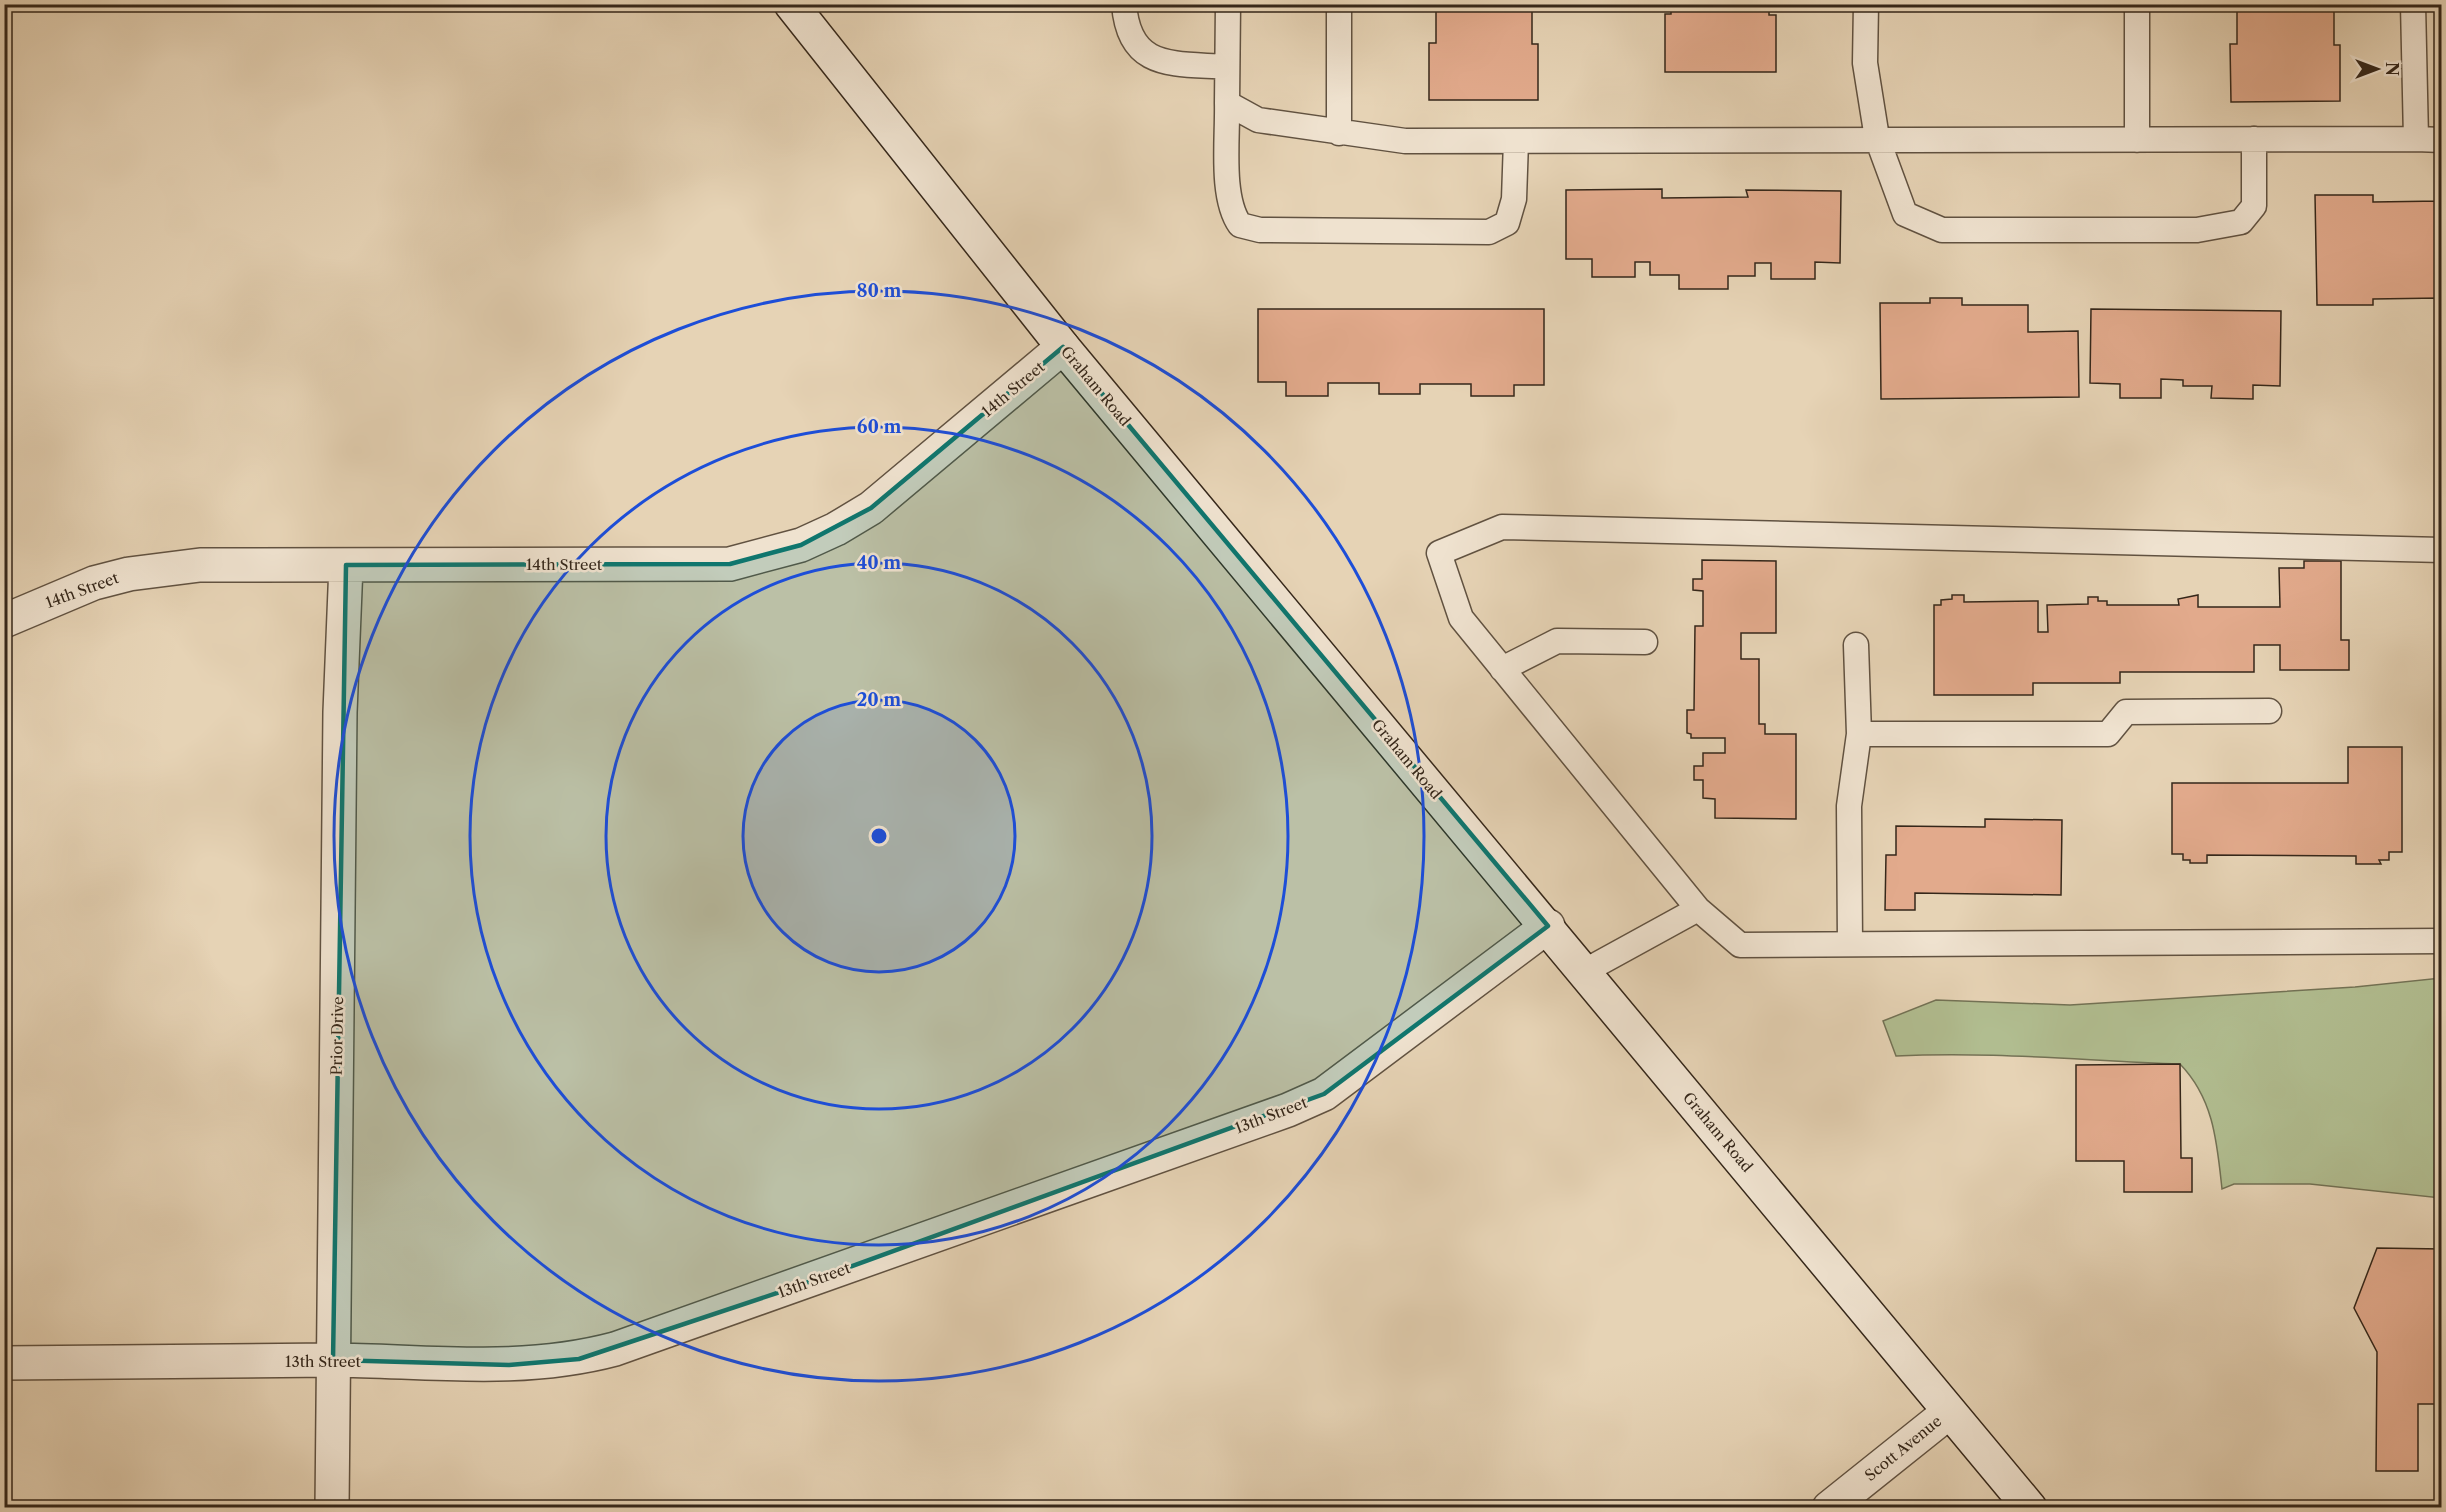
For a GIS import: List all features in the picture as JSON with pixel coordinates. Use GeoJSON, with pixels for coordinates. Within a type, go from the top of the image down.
{"type":"FeatureCollection","features":[{"type":"Feature","properties":{"kind":"street","name":"Graham Road"},"geometry":{"type":"LineString","coordinates":[[791,4],[1063,347],[1548,926],[1948,1412],[2030,1508]]}},
{"type":"Feature","properties":{"kind":"street","name":"14th Street"},"geometry":{"type":"LineString","coordinates":[[4,621],[58,596],[129,574],[200,565],[730,564],[801,545],[836,529],[871,508],[1063,347]]}},
{"type":"Feature","properties":{"kind":"street","name":"Prior Drive"},"geometry":{"type":"LineString","coordinates":[[332,1508],[340,712],[346,565]]}},
{"type":"Feature","properties":{"kind":"street","name":"13th Street"},"geometry":{"type":"LineString","coordinates":[[4,1363],[333,1360],[509,1365],[579,1359],[615,1349],[1288,1110],[1324,1094],[1548,926]]}},
{"type":"Feature","properties":{"kind":"street","name":"Scott Avenue"},"geometry":{"type":"LineString","coordinates":[[1829,1508],[1948,1412]]}},
{"type":"Feature","properties":{"kind":"lane"},"geometry":{"type":"LineString","coordinates":[[1124,4],[1126,27],[1136,47],[1157,59],[1226,67]]}},
{"type":"Feature","properties":{"kind":"lane"},"geometry":{"type":"LineString","coordinates":[[1228,4],[1226,67],[1228,198],[1234,216],[1240,225],[1260,230],[1489,232],[1507,224],[1514,199],[1516,141]]}},
{"type":"Feature","properties":{"kind":"lane"},"geometry":{"type":"LineString","coordinates":[[1339,4],[1339,132]]}},
{"type":"Feature","properties":{"kind":"lane"},"geometry":{"type":"LineString","coordinates":[[1866,4],[1864,63],[1877,138],[1905,214],[1942,230],[2197,230],[2241,222],[2254,206],[2254,139]]}},
{"type":"Feature","properties":{"kind":"lane"},"geometry":{"type":"LineString","coordinates":[[2137,4],[2137,140]]}},
{"type":"Feature","properties":{"kind":"lane"},"geometry":{"type":"LineString","coordinates":[[2413,4],[2416,139]]}},
{"type":"Feature","properties":{"kind":"lane"},"geometry":{"type":"LineString","coordinates":[[1227,103],[1258,120],[1405,141],[1877,138],[2442,140]]}},
{"type":"Feature","properties":{"kind":"lane"},"geometry":{"type":"LineString","coordinates":[[2442,550],[1502,527],[1439,553],[1461,618],[1698,909],[1740,945],[2442,941]]}},
{"type":"Feature","properties":{"kind":"lane"},"geometry":{"type":"LineString","coordinates":[[1502,669],[1557,641],[1645,642]]}},
{"type":"Feature","properties":{"kind":"lane"},"geometry":{"type":"LineString","coordinates":[[1850,944],[1849,806],[1859,734],[1856,645]]}},
{"type":"Feature","properties":{"kind":"lane"},"geometry":{"type":"LineString","coordinates":[[1859,734],[2108,734],[2126,712],[2269,711]]}},
{"type":"Feature","properties":{"kind":"lane"},"geometry":{"type":"LineString","coordinates":[[1585,971],[1698,909]]}},
{"type":"Feature","properties":{"kind":"highlighted area"},"geometry":{"type":"Polygon","coordinates":[[[1063,347],[1548,926],[1324,1094],[792,1288],[579,1359],[509,1365],[333,1360],[346,565],[730,564],[801,545],[871,508],[1063,347]]]}},
{"type":"Feature","properties":{"kind":"green space"},"geometry":{"type":"Polygon","coordinates":[[[2441,978],[2441,1198],[2310,1184],[2234,1184],[2222,1189],[2215,1138],[2207,1107],[2200,1092],[2180,1064],[2003,1056],[1896,1056],[1883,1021],[1936,1000],[2070,1005],[2355,987],[2441,978]]]}},
{"type":"Feature","properties":{"kind":"building"},"geometry":{"type":"Polygon","coordinates":[[[1436,4],[1532,4],[1532,44],[1538,44],[1538,100],[1429,100],[1429,43],[1436,43],[1436,4]]]}},
{"type":"Feature","properties":{"kind":"building"},"geometry":{"type":"Polygon","coordinates":[[[1671,4],[1769,4],[1769,15],[1776,15],[1776,72],[1665,72],[1665,14],[1671,14],[1671,4]]]}},
{"type":"Feature","properties":{"kind":"building"},"geometry":{"type":"Polygon","coordinates":[[[2237,4],[2334,4],[2334,45],[2340,45],[2340,101],[2231,102],[2230,44],[2237,44],[2237,4]]]}},
{"type":"Feature","properties":{"kind":"building"},"geometry":{"type":"Polygon","coordinates":[[[1662,189],[1662,198],[1748,197],[1746,190],[1841,191],[1840,263],[1815,262],[1815,279],[1771,279],[1771,263],[1755,263],[1755,276],[1728,276],[1728,289],[1679,289],[1679,275],[1650,275],[1650,262],[1635,262],[1635,277],[1592,277],[1592,259],[1566,259],[1566,190],[1662,189]]]}},
{"type":"Feature","properties":{"kind":"building"},"geometry":{"type":"Polygon","coordinates":[[[2440,193],[2442,305],[2440,298],[2373,299],[2373,305],[2317,305],[2315,195],[2373,195],[2373,202],[2440,201],[2440,193]]]}},
{"type":"Feature","properties":{"kind":"building"},"geometry":{"type":"Polygon","coordinates":[[[1930,298],[1962,298],[1962,305],[2028,305],[2028,332],[2078,331],[2079,397],[1881,399],[1880,303],[1930,303],[1930,298]]]}},
{"type":"Feature","properties":{"kind":"building"},"geometry":{"type":"Polygon","coordinates":[[[1258,309],[1544,309],[1544,385],[1514,385],[1514,396],[1471,396],[1471,384],[1420,384],[1420,394],[1379,394],[1379,383],[1328,383],[1328,396],[1286,396],[1286,382],[1258,382],[1258,309]]]}},
{"type":"Feature","properties":{"kind":"building"},"geometry":{"type":"Polygon","coordinates":[[[2091,309],[2281,311],[2280,386],[2253,385],[2253,399],[2211,398],[2212,386],[2183,386],[2183,380],[2161,379],[2161,398],[2120,398],[2120,384],[2090,383],[2091,309]]]}},
{"type":"Feature","properties":{"kind":"building"},"geometry":{"type":"Polygon","coordinates":[[[1702,560],[1776,561],[1776,633],[1741,633],[1741,659],[1759,659],[1759,724],[1765,724],[1765,734],[1796,734],[1796,819],[1715,818],[1715,799],[1703,798],[1703,780],[1694,780],[1694,766],[1703,766],[1703,753],[1725,753],[1725,738],[1691,738],[1691,734],[1687,733],[1687,710],[1694,710],[1695,626],[1703,626],[1703,591],[1693,590],[1693,579],[1702,579],[1702,560]]]}},
{"type":"Feature","properties":{"kind":"building"},"geometry":{"type":"Polygon","coordinates":[[[2304,561],[2341,561],[2341,640],[2349,640],[2349,670],[2280,670],[2280,645],[2254,645],[2254,672],[2120,672],[2120,683],[2033,683],[2033,695],[1934,695],[1934,605],[1941,605],[1941,600],[1952,599],[1952,595],[1964,595],[1964,602],[2038,601],[2038,632],[2048,632],[2047,605],[2088,604],[2088,597],[2098,597],[2098,601],[2107,601],[2107,605],[2179,605],[2178,599],[2198,595],[2198,607],[2280,607],[2279,568],[2304,568],[2304,561]]]}},
{"type":"Feature","properties":{"kind":"building"},"geometry":{"type":"Polygon","coordinates":[[[2348,747],[2402,747],[2402,852],[2389,852],[2389,860],[2379,860],[2381,864],[2356,864],[2356,856],[2207,855],[2207,863],[2190,863],[2190,860],[2183,860],[2183,854],[2172,854],[2172,783],[2348,783],[2348,747]]]}},
{"type":"Feature","properties":{"kind":"building"},"geometry":{"type":"Polygon","coordinates":[[[1985,819],[2062,820],[2061,895],[1915,893],[1915,910],[1885,910],[1886,855],[1896,855],[1896,826],[1985,827],[1985,819]]]}},
{"type":"Feature","properties":{"kind":"building"},"geometry":{"type":"Polygon","coordinates":[[[2180,1064],[2181,1158],[2192,1158],[2192,1192],[2124,1192],[2124,1161],[2076,1161],[2076,1065],[2180,1064]]]}},
{"type":"Feature","properties":{"kind":"building"},"geometry":{"type":"Polygon","coordinates":[[[2377,1248],[2442,1249],[2442,1404],[2418,1404],[2418,1471],[2376,1471],[2377,1352],[2354,1308],[2377,1248]]]}}]}
